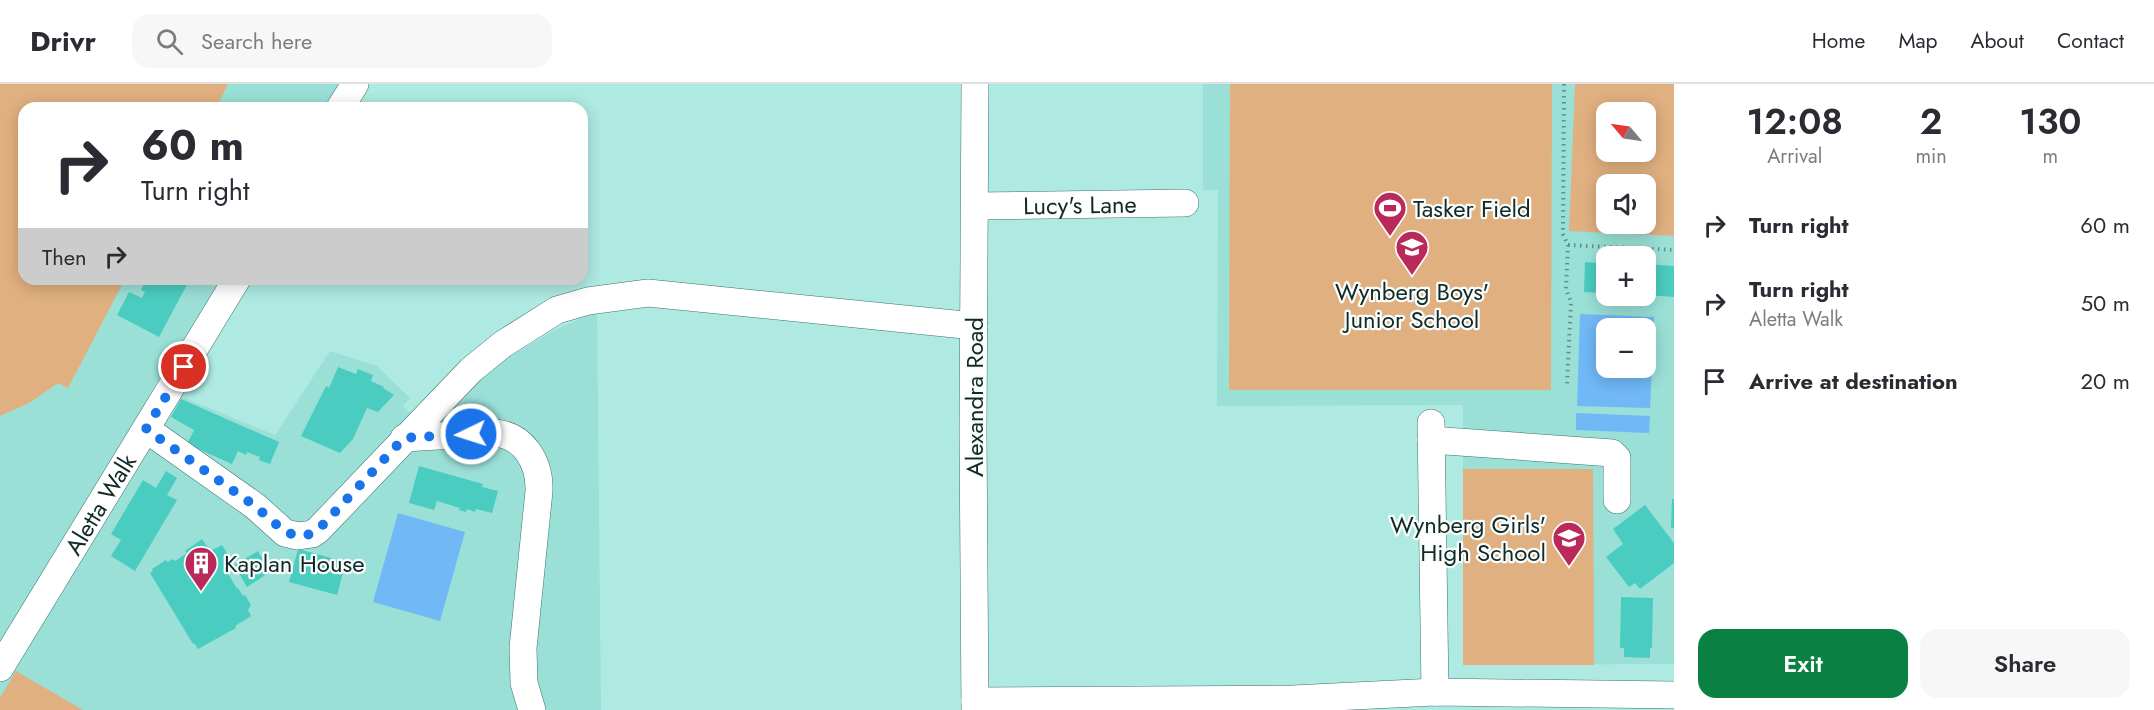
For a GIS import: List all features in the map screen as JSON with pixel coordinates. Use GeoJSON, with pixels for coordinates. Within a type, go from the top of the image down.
{"type":"FeatureCollection","features":[{"type":"Feature","properties":{"kind":"street"},"geometry":{"type":"LineString","coordinates":[[344,102],[355,84]]}},
{"type":"Feature","properties":{"kind":"street","name":"Alexandra Road"},"geometry":{"type":"LineString","coordinates":[[975,84],[973,432],[975,706]]}},
{"type":"Feature","properties":{"kind":"street","name":"Lucy's Lane"},"geometry":{"type":"LineString","coordinates":[[975,206],[1185,203]]}},
{"type":"Feature","properties":{"kind":"street","name":"Aletta Walk"},"geometry":{"type":"LineString","coordinates":[[0,668],[233,285]]}},
{"type":"Feature","properties":{"kind":"street"},"geometry":{"type":"LineString","coordinates":[[146,429],[255,506],[285,532],[298,536],[312,534],[318,530],[471,370],[503,344],[557,310],[588,301],[648,293],[974,326]]}},
{"type":"Feature","properties":{"kind":"street"},"geometry":{"type":"LineString","coordinates":[[404,438],[494,432],[514,439],[523,446],[537,466],[539,491],[523,648],[524,683],[532,710]]}},
{"type":"Feature","properties":{"kind":"street"},"geometry":{"type":"LineString","coordinates":[[1435,692],[1431,432],[1612,453],[1617,458],[1617,500]]}},
{"type":"Feature","properties":{"kind":"street"},"geometry":{"type":"LineString","coordinates":[[975,706],[1295,705],[1435,692],[1560,702],[1674,695]]}},
{"type":"Feature","properties":{"kind":"path"},"geometry":{"type":"LineString","coordinates":[[1564,84],[1563,234],[1568,245],[1566,289],[1571,302],[1567,384]]}},
{"type":"Feature","properties":{"kind":"path"},"geometry":{"type":"LineString","coordinates":[[1568,245],[1674,250]]}},
{"type":"Feature","properties":{"kind":"shaded area"},"geometry":{"type":"Polygon","coordinates":[[[0,84],[341,84],[330,102],[18,102],[18,285],[217,285],[149,395],[175,408],[182,397],[275,435],[330,351],[377,366],[410,398],[403,406],[425,426],[478,378],[504,360],[553,331],[597,311],[601,710],[0,710],[0,84]]]}},
{"type":"Feature","properties":{"kind":"shaded area"},"geometry":{"type":"Polygon","coordinates":[[[0,84],[228,84],[219,102],[18,102],[18,285],[122,285],[68,388],[58,383],[31,402],[0,416],[0,84]]]}},
{"type":"Feature","properties":{"kind":"shaded area","name":"Wynberg Boys' Junior School"},"geometry":{"type":"Polygon","coordinates":[[[1203,84],[1674,84],[1674,664],[1463,665],[1463,405],[1217,406],[1218,190],[1203,190],[1203,84]]]}},
{"type":"Feature","properties":{"kind":"shaded area","name":"Tasker Field"},"geometry":{"type":"Polygon","coordinates":[[[1230,84],[1552,84],[1551,390],[1229,390],[1230,84]]]}},
{"type":"Feature","properties":{"kind":"shaded area"},"geometry":{"type":"Polygon","coordinates":[[[1575,84],[1674,84],[1674,236],[1632,234],[1656,234],[1656,174],[1596,174],[1596,232],[1569,231],[1575,84]]]}},
{"type":"Feature","properties":{"kind":"shaded area"},"geometry":{"type":"Polygon","coordinates":[[[1580,314],[1654,317],[1596,318],[1596,378],[1651,378],[1650,408],[1577,406],[1580,314]]]}},
{"type":"Feature","properties":{"kind":"shaded area"},"geometry":{"type":"Polygon","coordinates":[[[1576,413],[1650,416],[1649,433],[1576,430],[1576,413]]]}},
{"type":"Feature","properties":{"kind":"shaded area"},"geometry":{"type":"Polygon","coordinates":[[[1463,469],[1593,469],[1594,665],[1463,665],[1463,469]]]}},
{"type":"Feature","properties":{"kind":"shaded area"},"geometry":{"type":"Polygon","coordinates":[[[398,513],[465,532],[440,621],[373,602],[398,513]]]}},
{"type":"Feature","properties":{"kind":"shaded area"},"geometry":{"type":"Polygon","coordinates":[[[16,671],[83,710],[0,710],[0,698],[16,671]]]}},
{"type":"Feature","properties":{"kind":"building"},"geometry":{"type":"Polygon","coordinates":[[[1585,262],[1596,263],[1596,293],[1584,292],[1585,262]]]}},
{"type":"Feature","properties":{"kind":"building"},"geometry":{"type":"Polygon","coordinates":[[[1656,265],[1674,266],[1674,297],[1656,296],[1656,265]]]}},
{"type":"Feature","properties":{"kind":"building"},"geometry":{"type":"Polygon","coordinates":[[[143,285],[187,285],[159,337],[117,315],[129,292],[142,298],[145,292],[141,290],[143,285]]]}},
{"type":"Feature","properties":{"kind":"building"},"geometry":{"type":"Polygon","coordinates":[[[338,367],[356,374],[358,369],[373,375],[371,381],[394,395],[378,412],[367,408],[353,439],[340,453],[301,436],[326,386],[329,388],[338,367]]]}},
{"type":"Feature","properties":{"kind":"building"},"geometry":{"type":"Polygon","coordinates":[[[181,399],[279,442],[270,464],[259,460],[260,457],[238,451],[232,464],[187,444],[194,430],[171,417],[181,399]]]}},
{"type":"Feature","properties":{"kind":"building"},"geometry":{"type":"Polygon","coordinates":[[[419,466],[483,484],[482,487],[498,491],[492,513],[476,509],[475,512],[467,509],[466,512],[437,501],[434,510],[409,503],[419,466]]]}},
{"type":"Feature","properties":{"kind":"building"},"geometry":{"type":"Polygon","coordinates":[[[166,471],[177,478],[167,495],[177,500],[135,571],[111,556],[121,540],[111,534],[143,480],[156,488],[166,471]]]}},
{"type":"Feature","properties":{"kind":"building"},"geometry":{"type":"Polygon","coordinates":[[[1672,499],[1674,499],[1674,528],[1671,528],[1672,499]]]}},
{"type":"Feature","properties":{"kind":"building"},"geometry":{"type":"Polygon","coordinates":[[[1645,505],[1674,543],[1674,563],[1640,589],[1635,583],[1629,587],[1606,557],[1623,544],[1613,529],[1645,505]]]}},
{"type":"Feature","properties":{"kind":"building","name":"Kaplan House"},"geometry":{"type":"Polygon","coordinates":[[[202,539],[213,555],[212,550],[222,545],[234,565],[226,570],[237,589],[243,596],[245,595],[251,605],[248,610],[251,616],[235,626],[236,628],[198,649],[150,573],[152,569],[166,560],[167,562],[173,559],[175,561],[202,539]]]}},
{"type":"Feature","properties":{"kind":"building"},"geometry":{"type":"Polygon","coordinates":[[[298,549],[346,562],[337,595],[289,582],[298,549]]]}},
{"type":"Feature","properties":{"kind":"building"},"geometry":{"type":"Polygon","coordinates":[[[258,551],[270,572],[247,587],[234,565],[258,551]]]}},
{"type":"Feature","properties":{"kind":"building"},"geometry":{"type":"Polygon","coordinates":[[[1621,597],[1653,598],[1650,658],[1624,657],[1624,648],[1620,648],[1621,597]]]}},
{"type":"Feature","properties":{"kind":"place","name":"Tasker Field"},"geometry":{"type":"Point","coordinates":[1390,237]}},
{"type":"Feature","properties":{"kind":"place","name":"Wynberg Boys' Junior School"},"geometry":{"type":"Point","coordinates":[1412,276]}},
{"type":"Feature","properties":{"kind":"place","name":"Wynberg Girls' High School"},"geometry":{"type":"Point","coordinates":[1569,567]}},
{"type":"Feature","properties":{"kind":"place","name":"Kaplan House"},"geometry":{"type":"Point","coordinates":[201,592]}},
{"type":"Feature","properties":{"kind":"route"},"geometry":{"type":"LineString","coordinates":[[184,367],[146,429],[255,506],[280,529],[292,535],[305,536],[318,530],[404,438],[471,434]]}}]}
